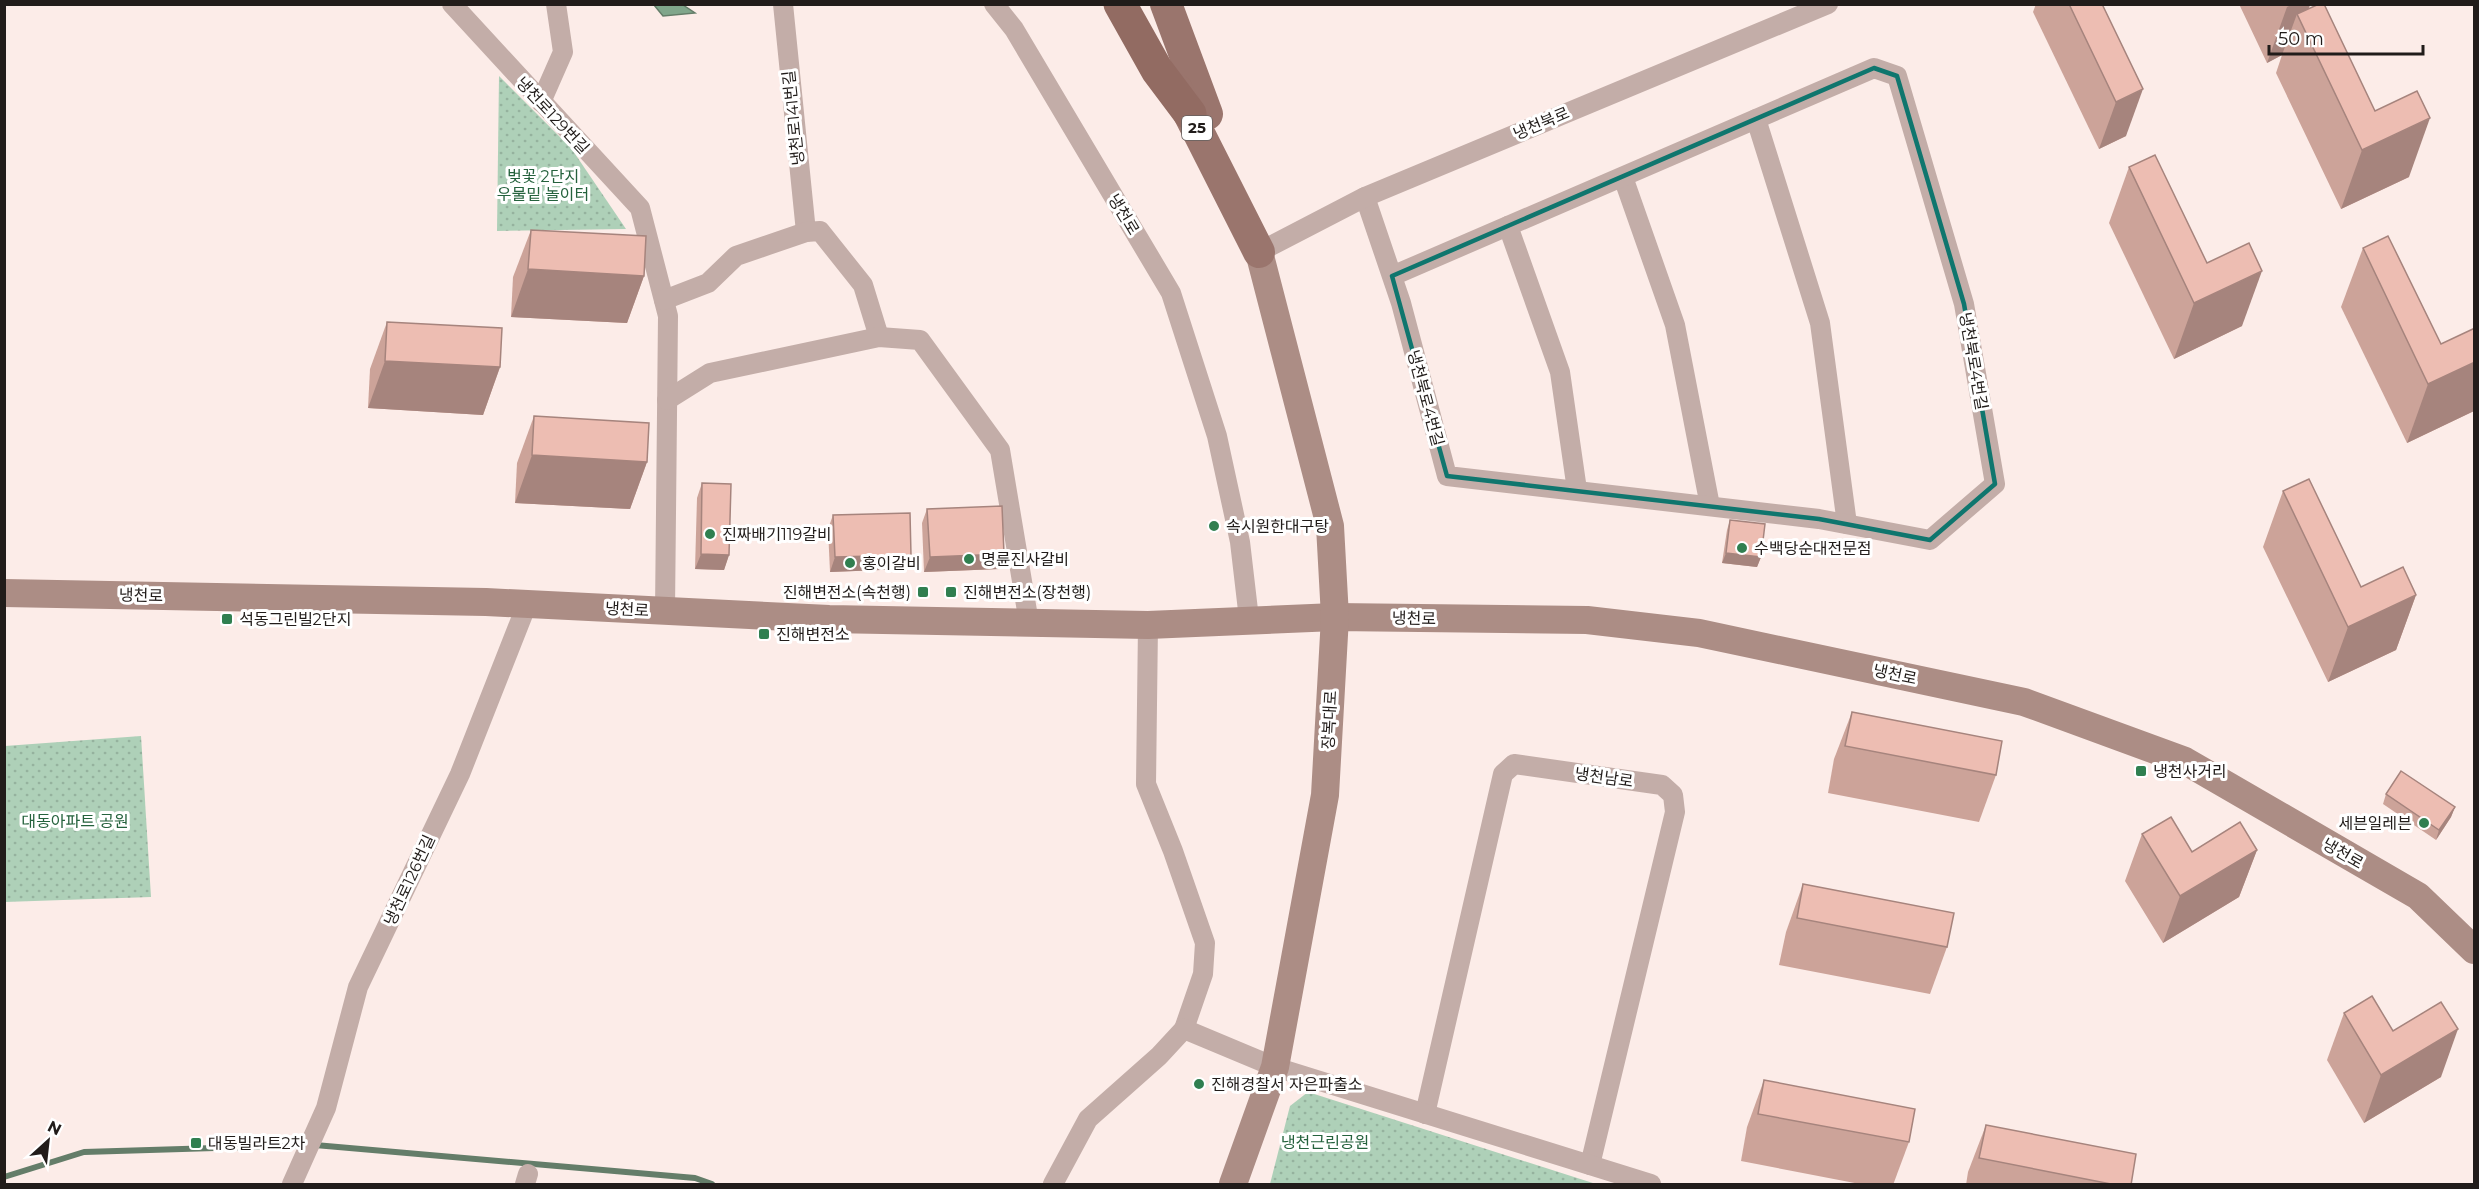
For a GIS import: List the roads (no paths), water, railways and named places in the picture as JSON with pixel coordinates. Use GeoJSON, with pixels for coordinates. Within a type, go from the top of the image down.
{"type":"FeatureCollection","features":[{"type":"Feature","properties":{"kind":"highway"},"geometry":{"type":"LineString","coordinates":[[1120,4],[1157,70],[1190,114]]}},
{"type":"Feature","properties":{"kind":"main road","name":"25"},"geometry":{"type":"LineString","coordinates":[[1135,4],[1259,252]]}},
{"type":"Feature","properties":{"kind":"main road","name":"25"},"geometry":{"type":"LineString","coordinates":[[1166,4],[1259,252]]}},
{"type":"Feature","properties":{"kind":"main road","name":"장복대로"},"geometry":{"type":"LineString","coordinates":[[1233,1185],[1275,1067],[1324,795],[1335,617],[1330,526],[1259,252]]}},
{"type":"Feature","properties":{"kind":"main road","name":"냉천로"},"geometry":{"type":"LineString","coordinates":[[4,593],[527,604],[829,619],[1148,625],[1335,617],[1587,620],[1699,633],[2024,702],[2185,761],[2418,896],[2475,950]]}},
{"type":"Feature","properties":{"kind":"street","name":"냉천로129번길"},"geometry":{"type":"LineString","coordinates":[[452,4],[640,208],[668,316],[665,611]]}},
{"type":"Feature","properties":{"kind":"street"},"geometry":{"type":"LineString","coordinates":[[541,102],[563,52],[556,4]]}},
{"type":"Feature","properties":{"kind":"street","name":"냉천로141번길"},"geometry":{"type":"LineString","coordinates":[[783,4],[813,231]]}},
{"type":"Feature","properties":{"kind":"street","name":"냉천로"},"geometry":{"type":"LineString","coordinates":[[994,4],[1014,28],[1171,293],[1217,436],[1240,542],[1249,619]]}},
{"type":"Feature","properties":{"kind":"street","name":"냉천북로"},"geometry":{"type":"LineString","coordinates":[[1259,252],[1365,196],[1828,4]]}},
{"type":"Feature","properties":{"kind":"street","name":"냉천북로4번길"},"geometry":{"type":"LineString","coordinates":[[1365,196],[1392,276],[1447,476],[1847,524],[1929,540],[1995,484],[1964,304],[1897,76],[1874,68],[1756,119]]}},
{"type":"Feature","properties":{"kind":"street"},"geometry":{"type":"LineString","coordinates":[[1392,276],[1756,119],[1820,323],[1847,524]]}},
{"type":"Feature","properties":{"kind":"street"},"geometry":{"type":"LineString","coordinates":[[1623,177],[1675,325],[1710,506]]}},
{"type":"Feature","properties":{"kind":"street"},"geometry":{"type":"LineString","coordinates":[[1508,226],[1560,372],[1577,490]]}},
{"type":"Feature","properties":{"kind":"street"},"geometry":{"type":"LineString","coordinates":[[664,300],[708,284],[736,256],[813,231],[863,285],[879,337]]}},
{"type":"Feature","properties":{"kind":"street"},"geometry":{"type":"LineString","coordinates":[[667,400],[710,373],[879,337],[920,340],[1000,450],[1029,622]]}},
{"type":"Feature","properties":{"kind":"street","name":"냉천로126번길"},"geometry":{"type":"LineString","coordinates":[[292,1185],[326,1108],[358,987],[460,774],[527,604]]}},
{"type":"Feature","properties":{"kind":"street"},"geometry":{"type":"LineString","coordinates":[[1053,1185],[1088,1119],[1159,1056],[1184,1029],[1203,974],[1205,943],[1173,851],[1146,784],[1148,625]]}},
{"type":"Feature","properties":{"kind":"street","name":"냉천남로"},"geometry":{"type":"LineString","coordinates":[[1425,1114],[1503,774],[1514,764],[1662,785],[1673,795],[1675,812],[1590,1165]]}},
{"type":"Feature","properties":{"kind":"street"},"geometry":{"type":"LineString","coordinates":[[1184,1029],[1275,1067],[1652,1185]]}},
{"type":"Feature","properties":{"kind":"waterway"},"geometry":{"type":"LineString","coordinates":[[4,1177],[84,1152],[315,1145],[695,1178],[712,1184]]}},
{"type":"Feature","properties":{"kind":"place","name":"속시원한대구탕"},"geometry":{"type":"Point","coordinates":[1214,526]}},
{"type":"Feature","properties":{"kind":"place","name":"진짜배기119갈비"},"geometry":{"type":"Point","coordinates":[710,534]}},
{"type":"Feature","properties":{"kind":"place","name":"수백당순대전문점"},"geometry":{"type":"Point","coordinates":[1742,548]}},
{"type":"Feature","properties":{"kind":"place","name":"명륜진사갈비"},"geometry":{"type":"Point","coordinates":[969,559]}},
{"type":"Feature","properties":{"kind":"place","name":"홍이갈비"},"geometry":{"type":"Point","coordinates":[850,563]}},
{"type":"Feature","properties":{"kind":"place","name":"진해변전소(속천행)"},"geometry":{"type":"Point","coordinates":[923,592]}},
{"type":"Feature","properties":{"kind":"place","name":"진해변전소(장천행)"},"geometry":{"type":"Point","coordinates":[951,592]}},
{"type":"Feature","properties":{"kind":"place","name":"석동그린빌2단지"},"geometry":{"type":"Point","coordinates":[227,619]}},
{"type":"Feature","properties":{"kind":"place","name":"진해변전소"},"geometry":{"type":"Point","coordinates":[764,634]}},
{"type":"Feature","properties":{"kind":"place","name":"냉천사거리"},"geometry":{"type":"Point","coordinates":[2141,771]}},
{"type":"Feature","properties":{"kind":"place","name":"세븐일레븐"},"geometry":{"type":"Point","coordinates":[2424,823]}},
{"type":"Feature","properties":{"kind":"place","name":"진해경찰서 자은파출소"},"geometry":{"type":"Point","coordinates":[1199,1084]}},
{"type":"Feature","properties":{"kind":"place","name":"대동빌라트2차"},"geometry":{"type":"Point","coordinates":[196,1143]}},
{"type":"Feature","properties":{"kind":"park label","name":"벚꽃 2단지 우물밑 놀이터"},"geometry":{"type":"Point","coordinates":[543,185]}},
{"type":"Feature","properties":{"kind":"park label","name":"대동아파트 공원"},"geometry":{"type":"Point","coordinates":[75,821]}},
{"type":"Feature","properties":{"kind":"park label","name":"냉천근린공원"},"geometry":{"type":"Point","coordinates":[1325,1142]}}]}
